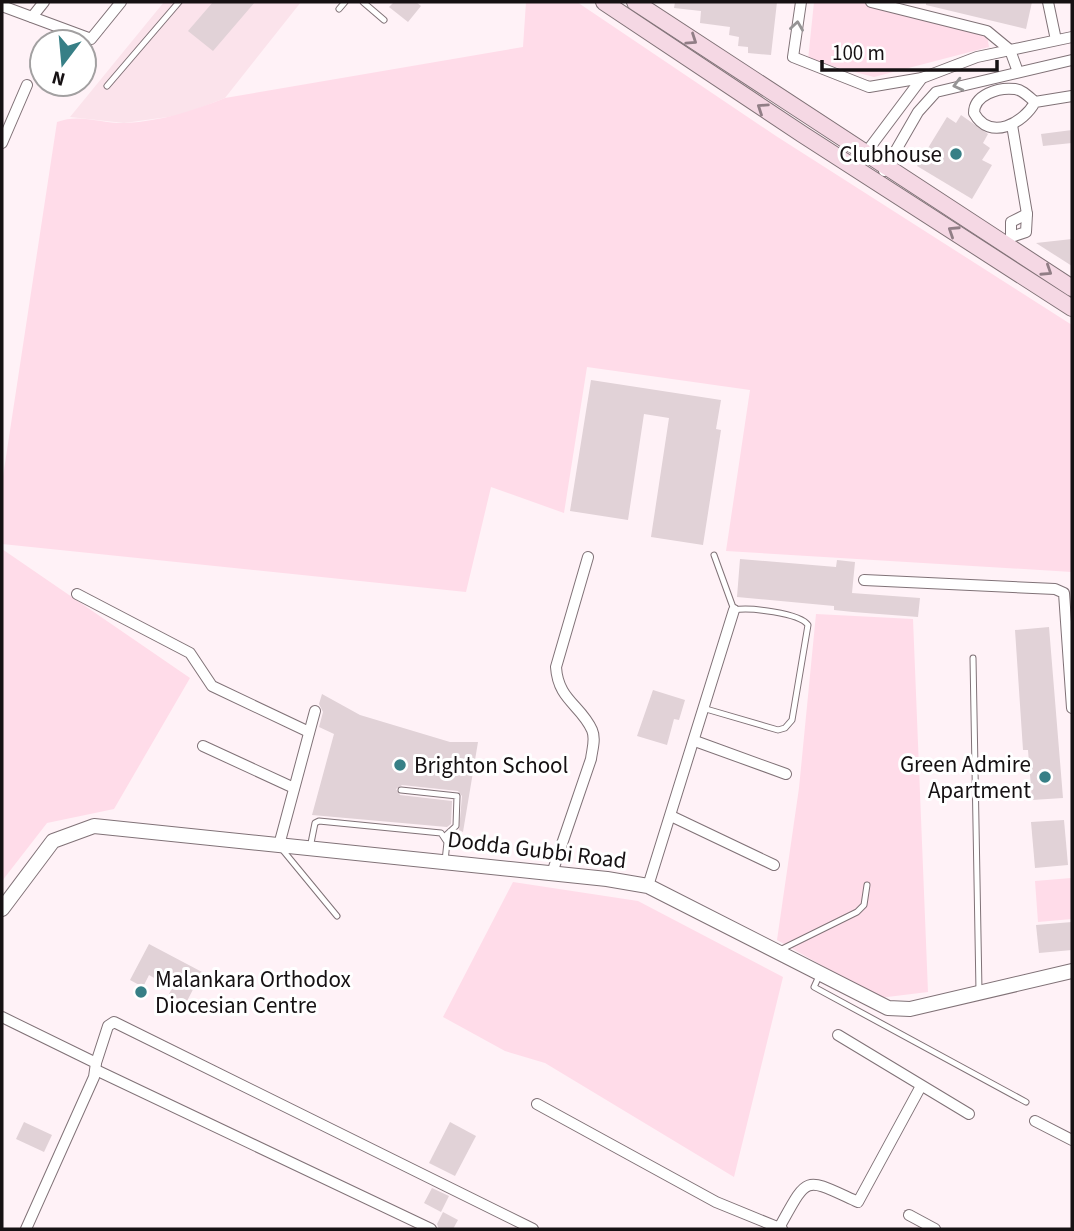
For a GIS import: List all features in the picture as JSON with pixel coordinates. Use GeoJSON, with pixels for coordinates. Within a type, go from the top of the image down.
{"type":"FeatureCollection","features":[{"type":"Feature","properties":{"kind":"main road"},"geometry":{"type":"LineString","coordinates":[[604,2],[1072,308]]}},
{"type":"Feature","properties":{"kind":"main road"},"geometry":{"type":"LineString","coordinates":[[635,2],[865,154],[1008,241],[1072,288]]}},
{"type":"Feature","properties":{"kind":"street"},"geometry":{"type":"LineString","coordinates":[[32,17],[44,2]]}},
{"type":"Feature","properties":{"kind":"street"},"geometry":{"type":"LineString","coordinates":[[2,6],[91,39],[121,2]]}},
{"type":"Feature","properties":{"kind":"street"},"geometry":{"type":"LineString","coordinates":[[801,2],[793,57],[869,87],[922,78],[977,57],[1072,37]]}},
{"type":"Feature","properties":{"kind":"street"},"geometry":{"type":"LineString","coordinates":[[871,2],[987,31],[1010,50],[1018,72]]}},
{"type":"Feature","properties":{"kind":"street"},"geometry":{"type":"LineString","coordinates":[[1048,2],[1056,40]]}},
{"type":"Feature","properties":{"kind":"street"},"geometry":{"type":"LineString","coordinates":[[878,183],[918,112],[936,92],[1072,60]]}},
{"type":"Feature","properties":{"kind":"street"},"geometry":{"type":"LineString","coordinates":[[857,169],[865,154],[922,78]]}},
{"type":"Feature","properties":{"kind":"street"},"geometry":{"type":"LineString","coordinates":[[2,143],[27,85]]}},
{"type":"Feature","properties":{"kind":"street"},"geometry":{"type":"LineString","coordinates":[[1035,102],[1026,117],[1012,125],[997,128],[984,124],[974,113],[976,103],[984,95],[1011,89],[1019,90],[1035,102],[1072,96]]}},
{"type":"Feature","properties":{"kind":"street"},"geometry":{"type":"LineString","coordinates":[[994,258],[1008,241],[1011,222],[1027,214],[1012,125]]}},
{"type":"Feature","properties":{"kind":"street"},"geometry":{"type":"LineString","coordinates":[[552,873],[591,759],[594,741],[592,730],[557,682],[556,667],[589,557]]}},
{"type":"Feature","properties":{"kind":"street"},"geometry":{"type":"LineString","coordinates":[[864,580],[1055,589],[1064,593],[1072,708]]}},
{"type":"Feature","properties":{"kind":"street"},"geometry":{"type":"LineString","coordinates":[[76,594],[190,653],[212,686],[309,732]]}},
{"type":"Feature","properties":{"kind":"street"},"geometry":{"type":"LineString","coordinates":[[648,886],[706,709],[734,610]]}},
{"type":"Feature","properties":{"kind":"street"},"geometry":{"type":"LineString","coordinates":[[279,845],[315,711]]}},
{"type":"Feature","properties":{"kind":"street"},"geometry":{"type":"LineString","coordinates":[[695,741],[786,774]]}},
{"type":"Feature","properties":{"kind":"street"},"geometry":{"type":"LineString","coordinates":[[203,746],[294,788]]}},
{"type":"Feature","properties":{"kind":"street"},"geometry":{"type":"LineString","coordinates":[[671,816],[775,865]]}},
{"type":"Feature","properties":{"kind":"street","name":"Dodda Gubbi Road"},"geometry":{"type":"LineString","coordinates":[[2,909],[53,841],[94,826],[552,873],[648,886],[888,1008],[909,1009],[1072,971]]}},
{"type":"Feature","properties":{"kind":"street"},"geometry":{"type":"LineString","coordinates":[[2,1017],[96,1067],[431,1229]]}},
{"type":"Feature","properties":{"kind":"street"},"geometry":{"type":"LineString","coordinates":[[26,1229],[96,1067],[108,1026],[114,1022],[533,1229]]}},
{"type":"Feature","properties":{"kind":"street"},"geometry":{"type":"LineString","coordinates":[[838,1035],[969,1114]]}},
{"type":"Feature","properties":{"kind":"street"},"geometry":{"type":"LineString","coordinates":[[537,1104],[716,1202],[781,1229],[802,1188],[808,1183],[817,1183],[858,1202],[921,1086]]}},
{"type":"Feature","properties":{"kind":"street"},"geometry":{"type":"LineString","coordinates":[[1035,1121],[1072,1140]]}},
{"type":"Feature","properties":{"kind":"street"},"geometry":{"type":"LineString","coordinates":[[909,1215],[935,1229]]}},
{"type":"Feature","properties":{"kind":"lane"},"geometry":{"type":"LineString","coordinates":[[107,86],[179,2]]}},
{"type":"Feature","properties":{"kind":"lane"},"geometry":{"type":"LineString","coordinates":[[339,9],[345,2]]}},
{"type":"Feature","properties":{"kind":"lane"},"geometry":{"type":"LineString","coordinates":[[363,2],[384,20]]}},
{"type":"Feature","properties":{"kind":"lane"},"geometry":{"type":"LineString","coordinates":[[706,709],[778,730],[785,728],[792,720],[807,621],[799,617],[744,608],[734,610],[714,555]]}},
{"type":"Feature","properties":{"kind":"lane"},"geometry":{"type":"LineString","coordinates":[[973,658],[979,993]]}},
{"type":"Feature","properties":{"kind":"lane"},"geometry":{"type":"LineString","coordinates":[[401,790],[457,796],[456,826],[445,836],[445,862]]}},
{"type":"Feature","properties":{"kind":"lane"},"geometry":{"type":"LineString","coordinates":[[310,848],[315,823],[319,821],[445,836]]}},
{"type":"Feature","properties":{"kind":"lane"},"geometry":{"type":"LineString","coordinates":[[279,845],[337,916]]}},
{"type":"Feature","properties":{"kind":"lane"},"geometry":{"type":"LineString","coordinates":[[776,951],[857,912],[864,905],[867,885]]}},
{"type":"Feature","properties":{"kind":"lane"},"geometry":{"type":"LineString","coordinates":[[820,974],[814,986],[1026,1102]]}},
{"type":"Feature","properties":{"kind":"shaded area"},"geometry":{"type":"Polygon","coordinates":[[[164,2],[301,2],[225,98],[182,115],[124,123],[70,117],[86,98],[98,98],[98,83],[164,2]]]}},
{"type":"Feature","properties":{"kind":"shaded area"},"geometry":{"type":"Polygon","coordinates":[[[526,2],[577,2],[776,136],[1072,325],[1072,572],[726,551],[750,390],[587,367],[564,513],[491,487],[466,592],[2,544],[2,483],[57,122],[74,118],[117,123],[152,120],[225,98],[523,47],[526,2]]]}},
{"type":"Feature","properties":{"kind":"shaded area"},"geometry":{"type":"Polygon","coordinates":[[[814,2],[861,2],[987,35],[989,47],[874,77],[808,60],[814,2]]]}},
{"type":"Feature","properties":{"kind":"shaded area"},"geometry":{"type":"Polygon","coordinates":[[[2,549],[190,678],[114,809],[47,823],[2,881],[2,549]]]}},
{"type":"Feature","properties":{"kind":"shaded area"},"geometry":{"type":"Polygon","coordinates":[[[816,614],[913,619],[928,992],[879,998],[777,940],[799,788],[816,614]]]}},
{"type":"Feature","properties":{"kind":"shaded area"},"geometry":{"type":"Polygon","coordinates":[[[1071,878],[1072,919],[1038,922],[1035,881],[1071,878]]]}},
{"type":"Feature","properties":{"kind":"shaded area"},"geometry":{"type":"Polygon","coordinates":[[[513,882],[638,901],[783,977],[734,1177],[545,1063],[505,1051],[443,1017],[513,882]]]}},
{"type":"Feature","properties":{"kind":"building"},"geometry":{"type":"Polygon","coordinates":[[[213,2],[255,2],[213,51],[188,31],[213,2]]]}},
{"type":"Feature","properties":{"kind":"building"},"geometry":{"type":"Polygon","coordinates":[[[394,2],[416,2],[421,6],[408,22],[389,7],[394,2]]]}},
{"type":"Feature","properties":{"kind":"building"},"geometry":{"type":"Polygon","coordinates":[[[675,2],[777,2],[771,55],[748,53],[748,47],[738,46],[739,37],[729,35],[730,27],[700,23],[701,11],[674,8],[675,2]]]}},
{"type":"Feature","properties":{"kind":"building"},"geometry":{"type":"Polygon","coordinates":[[[926,2],[1032,2],[1026,29],[926,5],[926,2]]]}},
{"type":"Feature","properties":{"kind":"building","name":"Clubhouse"},"geometry":{"type":"Polygon","coordinates":[[[961,115],[988,134],[983,143],[990,148],[982,160],[992,165],[972,199],[917,166],[947,117],[956,123],[961,115]]]}},
{"type":"Feature","properties":{"kind":"building"},"geometry":{"type":"Polygon","coordinates":[[[1072,130],[1072,143],[1043,146],[1041,134],[1072,130]]]}},
{"type":"Feature","properties":{"kind":"building"},"geometry":{"type":"Polygon","coordinates":[[[1072,239],[1072,266],[1036,243],[1072,239]]]}},
{"type":"Feature","properties":{"kind":"building"},"geometry":{"type":"Polygon","coordinates":[[[591,380],[721,400],[716,429],[721,430],[703,545],[651,537],[669,418],[644,414],[628,520],[570,511],[591,380]]]}},
{"type":"Feature","properties":{"kind":"building"},"geometry":{"type":"Polygon","coordinates":[[[740,559],[836,567],[837,560],[855,562],[852,593],[920,598],[918,617],[834,610],[834,606],[737,597],[740,559]]]}},
{"type":"Feature","properties":{"kind":"building"},"geometry":{"type":"Polygon","coordinates":[[[1049,627],[1063,798],[1032,800],[1028,750],[1023,750],[1015,630],[1049,627]]]}},
{"type":"Feature","properties":{"kind":"building"},"geometry":{"type":"Polygon","coordinates":[[[653,690],[685,700],[679,720],[674,719],[667,745],[637,736],[653,690]]]}},
{"type":"Feature","properties":{"kind":"building","name":"Brighton School"},"geometry":{"type":"Polygon","coordinates":[[[322,694],[360,715],[450,742],[478,742],[463,832],[459,830],[462,796],[458,791],[402,785],[396,789],[400,795],[452,801],[451,824],[447,827],[312,815],[334,734],[319,727],[323,712],[319,704],[322,694]]]}},
{"type":"Feature","properties":{"kind":"building"},"geometry":{"type":"Polygon","coordinates":[[[1064,820],[1068,865],[1035,868],[1031,822],[1064,820]]]}},
{"type":"Feature","properties":{"kind":"building"},"geometry":{"type":"Polygon","coordinates":[[[1072,922],[1072,950],[1039,953],[1036,925],[1072,922]]]}},
{"type":"Feature","properties":{"kind":"building"},"geometry":{"type":"Polygon","coordinates":[[[149,944],[202,972],[186,1003],[169,994],[172,988],[149,975],[143,987],[130,980],[149,944]]]}},
{"type":"Feature","properties":{"kind":"building"},"geometry":{"type":"Polygon","coordinates":[[[24,1122],[52,1135],[44,1152],[16,1139],[24,1122]]]}},
{"type":"Feature","properties":{"kind":"building"},"geometry":{"type":"Polygon","coordinates":[[[450,1122],[476,1136],[455,1176],[429,1163],[450,1122]]]}},
{"type":"Feature","properties":{"kind":"building"},"geometry":{"type":"Polygon","coordinates":[[[432,1188],[449,1196],[441,1212],[424,1203],[432,1188]]]}},
{"type":"Feature","properties":{"kind":"building"},"geometry":{"type":"Polygon","coordinates":[[[443,1212],[458,1220],[453,1229],[439,1229],[437,1224],[443,1212]]]}},
{"type":"Feature","properties":{"kind":"place","name":"Clubhouse"},"geometry":{"type":"Point","coordinates":[956,154]}},
{"type":"Feature","properties":{"kind":"place","name":"Brighton School"},"geometry":{"type":"Point","coordinates":[400,765]}},
{"type":"Feature","properties":{"kind":"place","name":"Green Admire Apartment"},"geometry":{"type":"Point","coordinates":[1045,777]}},
{"type":"Feature","properties":{"kind":"place","name":"Malankara Orthodox Diocesian Centre"},"geometry":{"type":"Point","coordinates":[141,992]}}]}
